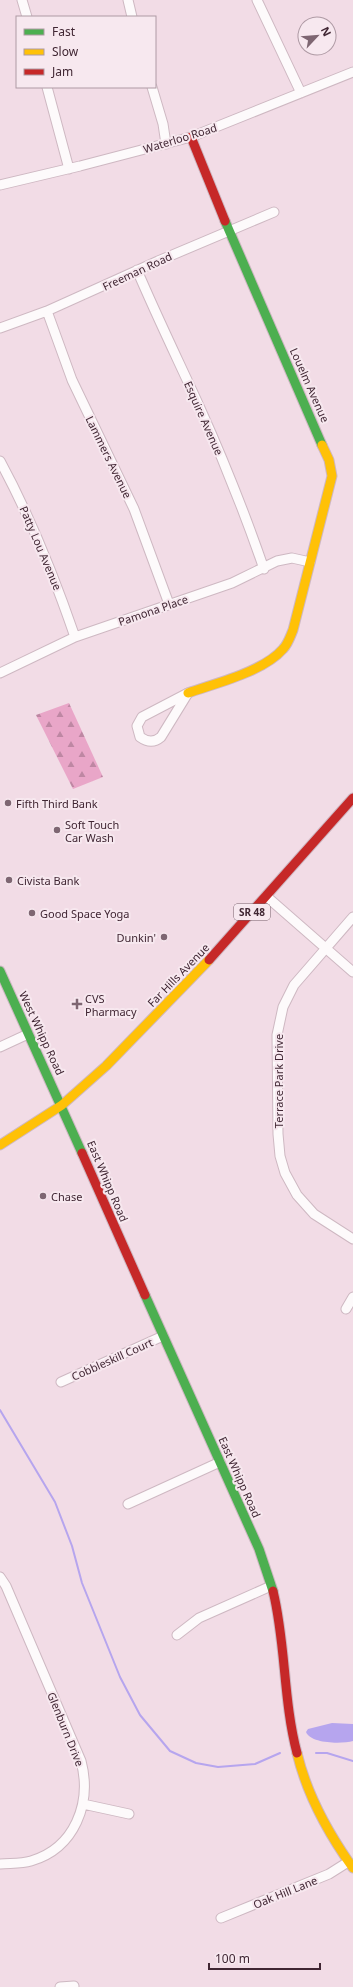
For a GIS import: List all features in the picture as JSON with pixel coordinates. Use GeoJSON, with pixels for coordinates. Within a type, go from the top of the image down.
{"type":"FeatureCollection","features":[{"type":"Feature","properties":{"kind":"main road","name":"Louelm Avenue"},"geometry":{"type":"LineString","coordinates":[[188,692],[263,664],[281,650],[293,630],[332,479],[331,466],[203,169],[192,137]]}},
{"type":"Feature","properties":{"kind":"main road","name":"Far Hills Avenue"},"geometry":{"type":"LineString","coordinates":[[0,1145],[62,1105],[106,1066],[202,968],[353,798]]}},
{"type":"Feature","properties":{"kind":"main road","name":"West Whipp Road"},"geometry":{"type":"LineString","coordinates":[[0,971],[62,1105]]}},
{"type":"Feature","properties":{"kind":"main road","name":"East Whipp Road"},"geometry":{"type":"LineString","coordinates":[[62,1105],[259,1548],[271,1586],[281,1631],[290,1721],[299,1763],[322,1819],[351,1865]]}},
{"type":"Feature","properties":{"kind":"street"},"geometry":{"type":"LineString","coordinates":[[22,0],[27,16]]}},
{"type":"Feature","properties":{"kind":"street"},"geometry":{"type":"LineString","coordinates":[[128,0],[132,16]]}},
{"type":"Feature","properties":{"kind":"street"},"geometry":{"type":"LineString","coordinates":[[257,0],[301,93]]}},
{"type":"Feature","properties":{"kind":"street","name":"Waterloo Road"},"geometry":{"type":"LineString","coordinates":[[0,185],[69,169],[192,137],[353,72]]}},
{"type":"Feature","properties":{"kind":"street"},"geometry":{"type":"LineString","coordinates":[[47,88],[69,169]]}},
{"type":"Feature","properties":{"kind":"street"},"geometry":{"type":"LineString","coordinates":[[152,88],[163,124],[166,144]]}},
{"type":"Feature","properties":{"kind":"street","name":"Freeman Road"},"geometry":{"type":"LineString","coordinates":[[0,328],[47,311],[137,270],[274,212]]}},
{"type":"Feature","properties":{"kind":"street","name":"Esquire Avenue"},"geometry":{"type":"LineString","coordinates":[[137,270],[160,325],[200,407],[222,459],[264,569]]}},
{"type":"Feature","properties":{"kind":"street","name":"Lammers Avenue"},"geometry":{"type":"LineString","coordinates":[[47,311],[72,380],[134,509],[169,604]]}},
{"type":"Feature","properties":{"kind":"street","name":"Patty Lou Avenue"},"geometry":{"type":"LineString","coordinates":[[0,461],[32,525],[59,590],[75,637]]}},
{"type":"Feature","properties":{"kind":"street","name":"Pamona Place"},"geometry":{"type":"LineString","coordinates":[[0,673],[75,637],[232,583],[284,559],[299,559],[310,562]]}},
{"type":"Feature","properties":{"kind":"street"},"geometry":{"type":"LineString","coordinates":[[188,692],[161,737],[154,741],[148,741],[140,737],[137,726],[142,717],[188,692]]}},
{"type":"Feature","properties":{"kind":"street"},"geometry":{"type":"LineString","coordinates":[[266,896],[353,972]]}},
{"type":"Feature","properties":{"kind":"street","name":"Terrace Park Drive"},"geometry":{"type":"LineString","coordinates":[[353,917],[294,985],[283,1007],[276,1035],[278,1141],[280,1156],[285,1173],[297,1195],[319,1218],[353,1239]]}},
{"type":"Feature","properties":{"kind":"street"},"geometry":{"type":"LineString","coordinates":[[0,1048],[28,1034]]}},
{"type":"Feature","properties":{"kind":"street"},"geometry":{"type":"LineString","coordinates":[[346,1309],[353,1297]]}},
{"type":"Feature","properties":{"kind":"street","name":"Cobbleskill Court"},"geometry":{"type":"LineString","coordinates":[[61,1382],[164,1336]]}},
{"type":"Feature","properties":{"kind":"street"},"geometry":{"type":"LineString","coordinates":[[128,1504],[220,1462]]}},
{"type":"Feature","properties":{"kind":"street","name":"Glenburn Drive"},"geometry":{"type":"LineString","coordinates":[[0,1576],[6,1586],[81,1761],[85,1782],[83,1804],[73,1830],[59,1845],[31,1861],[0,1864]]}},
{"type":"Feature","properties":{"kind":"street"},"geometry":{"type":"LineString","coordinates":[[177,1635],[199,1618],[271,1586]]}},
{"type":"Feature","properties":{"kind":"street"},"geometry":{"type":"LineString","coordinates":[[83,1804],[129,1814]]}},
{"type":"Feature","properties":{"kind":"street","name":"Oak Hill Lane"},"geometry":{"type":"LineString","coordinates":[[221,1918],[351,1865]]}},
{"type":"Feature","properties":{"kind":"street"},"geometry":{"type":"LineString","coordinates":[[60,1987],[74,1986]]}},
{"type":"Feature","properties":{"kind":"green space"},"geometry":{"type":"Polygon","coordinates":[[[69,703],[103,777],[73,789],[36,715],[69,703]]]}},
{"type":"Feature","properties":{"kind":"shaded area"},"geometry":{"type":"Polygon","coordinates":[[[332,1723],[353,1724],[353,1741],[335,1743],[320,1741],[309,1736],[306,1732],[308,1729],[332,1723]]]}},
{"type":"Feature","properties":{"kind":"waterway"},"geometry":{"type":"LineString","coordinates":[[0,1410],[55,1502],[72,1546],[82,1583],[120,1677],[140,1715],[170,1751],[196,1763],[218,1767],[255,1764],[280,1753]]}},
{"type":"Feature","properties":{"kind":"waterway"},"geometry":{"type":"LineString","coordinates":[[316,1753],[327,1753],[353,1761]]}},
{"type":"Feature","properties":{"kind":"traffic: fast"},"geometry":{"type":"LineString","coordinates":[[225,221],[322,445]]}},
{"type":"Feature","properties":{"kind":"traffic: fast"},"geometry":{"type":"LineString","coordinates":[[0,971],[82,1153]]}},
{"type":"Feature","properties":{"kind":"traffic: fast"},"geometry":{"type":"LineString","coordinates":[[145,1295],[259,1549],[273,1591]]}},
{"type":"Feature","properties":{"kind":"traffic: slow"},"geometry":{"type":"LineString","coordinates":[[188,693],[225,681],[252,670],[274,657],[288,643],[293,630],[332,476],[329,460],[322,445]]}},
{"type":"Feature","properties":{"kind":"traffic: slow"},"geometry":{"type":"LineString","coordinates":[[0,1145],[62,1105],[106,1066],[209,960]]}},
{"type":"Feature","properties":{"kind":"traffic: slow"},"geometry":{"type":"LineString","coordinates":[[297,1753],[306,1784],[319,1813],[353,1868]]}},
{"type":"Feature","properties":{"kind":"traffic: jam"},"geometry":{"type":"LineString","coordinates":[[191,137],[225,221]]}},
{"type":"Feature","properties":{"kind":"traffic: jam"},"geometry":{"type":"LineString","coordinates":[[209,960],[353,798]]}},
{"type":"Feature","properties":{"kind":"traffic: jam"},"geometry":{"type":"LineString","coordinates":[[82,1153],[145,1295]]}},
{"type":"Feature","properties":{"kind":"traffic: jam"},"geometry":{"type":"LineString","coordinates":[[273,1591],[280,1631],[289,1713],[297,1753]]}},
{"type":"Feature","properties":{"kind":"place","name":"Fifth Third Bank"},"geometry":{"type":"Point","coordinates":[8,803]}},
{"type":"Feature","properties":{"kind":"place","name":"Soft Touch Car Wash"},"geometry":{"type":"Point","coordinates":[57,830]}},
{"type":"Feature","properties":{"kind":"place","name":"Civista Bank"},"geometry":{"type":"Point","coordinates":[9,880]}},
{"type":"Feature","properties":{"kind":"place","name":"Good Space Yoga"},"geometry":{"type":"Point","coordinates":[32,913]}},
{"type":"Feature","properties":{"kind":"place","name":"Dunkin'"},"geometry":{"type":"Point","coordinates":[164,937]}},
{"type":"Feature","properties":{"kind":"place","name":"CVS Pharmacy"},"geometry":{"type":"Point","coordinates":[77,1004]}},
{"type":"Feature","properties":{"kind":"place","name":"Chase"},"geometry":{"type":"Point","coordinates":[43,1196]}}]}
